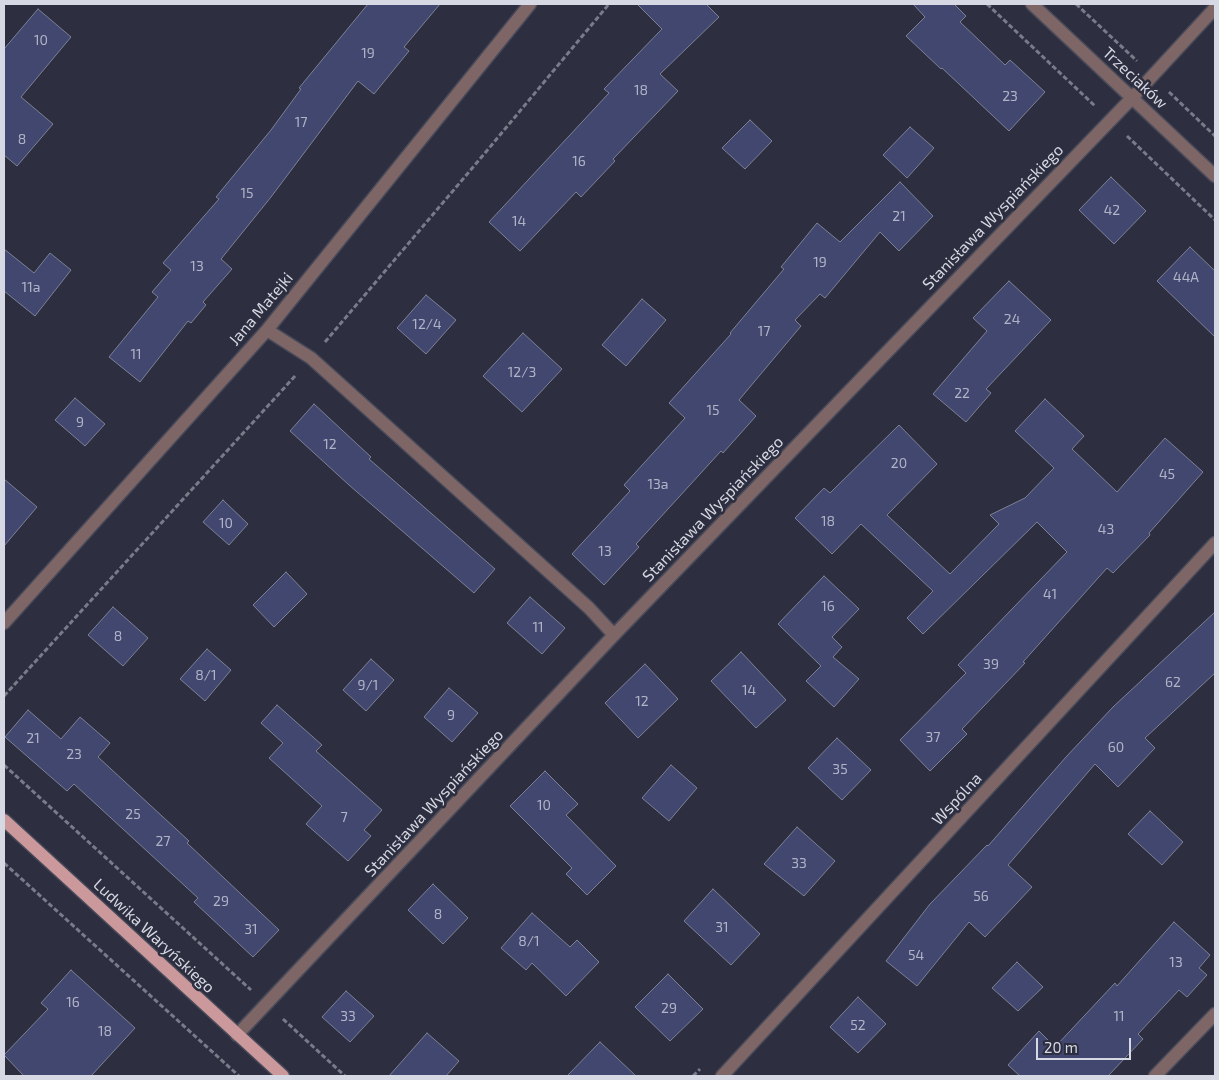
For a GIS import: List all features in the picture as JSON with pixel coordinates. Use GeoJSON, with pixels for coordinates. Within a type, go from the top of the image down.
{"type":"FeatureCollection","features":[{"type":"Feature","properties":{"kind":"main road","name":"Ludwika Waryńskiego"},"geometry":{"type":"LineString","coordinates":[[4,820],[283,1076]]}},
{"type":"Feature","properties":{"kind":"street","name":"Jana Matejki"},"geometry":{"type":"LineString","coordinates":[[4,623],[266,330],[530,4]]}},
{"type":"Feature","properties":{"kind":"street","name":"Trzeciaków"},"geometry":{"type":"LineString","coordinates":[[1032,4],[1215,176]]}},
{"type":"Feature","properties":{"kind":"street","name":"Stanisława Wyspiańskiego"},"geometry":{"type":"LineString","coordinates":[[238,1035],[614,636],[1132,98],[1215,8]]}},
{"type":"Feature","properties":{"kind":"street"},"geometry":{"type":"LineString","coordinates":[[266,330],[311,358],[589,608],[614,636]]}},
{"type":"Feature","properties":{"kind":"street","name":"Wspólna"},"geometry":{"type":"LineString","coordinates":[[722,1076],[1215,543]]}},
{"type":"Feature","properties":{"kind":"street"},"geometry":{"type":"LineString","coordinates":[[1155,1076],[1215,1014]]}},
{"type":"Feature","properties":{"kind":"path"},"geometry":{"type":"LineString","coordinates":[[4,764],[345,1076]]}},
{"type":"Feature","properties":{"kind":"path"},"geometry":{"type":"LineString","coordinates":[[4,863],[239,1076]]}},
{"type":"Feature","properties":{"kind":"building"},"geometry":{"type":"Polygon","coordinates":[[[368,4],[440,4],[404,47],[409,51],[374,94],[358,81],[271,197],[221,259],[232,269],[203,302],[206,305],[191,323],[188,321],[140,382],[109,357],[158,297],[152,292],[171,270],[163,263],[219,199],[216,197],[271,130],[301,89],[299,88],[368,4]]]}},
{"type":"Feature","properties":{"kind":"building"},"geometry":{"type":"Polygon","coordinates":[[[637,4],[706,4],[719,17],[660,74],[678,91],[613,159],[615,161],[581,197],[576,192],[520,251],[489,222],[609,93],[604,89],[662,29],[637,4]]]}},
{"type":"Feature","properties":{"kind":"building"},"geometry":{"type":"Polygon","coordinates":[[[913,4],[954,4],[966,16],[960,22],[1005,65],[1010,60],[1045,92],[1009,131],[906,36],[925,17],[913,4]]]}},
{"type":"Feature","properties":{"kind":"building"},"geometry":{"type":"Polygon","coordinates":[[[38,9],[71,37],[21,97],[53,124],[17,166],[4,155],[4,49],[38,9]]]}},
{"type":"Feature","properties":{"kind":"building"},"geometry":{"type":"Polygon","coordinates":[[[750,120],[772,141],[745,169],[722,148],[750,120]]]}},
{"type":"Feature","properties":{"kind":"building"},"geometry":{"type":"Polygon","coordinates":[[[910,127],[934,148],[907,178],[883,155],[910,127]]]}},
{"type":"Feature","properties":{"kind":"building"},"geometry":{"type":"Polygon","coordinates":[[[1111,177],[1146,211],[1114,244],[1079,210],[1111,177]]]}},
{"type":"Feature","properties":{"kind":"building"},"geometry":{"type":"Polygon","coordinates":[[[900,182],[933,216],[899,251],[880,232],[825,298],[820,294],[795,320],[801,326],[739,400],[756,416],[723,453],[721,451],[636,544],[639,547],[604,585],[572,554],[630,491],[624,485],[685,418],[669,403],[731,334],[784,269],[781,267],[817,223],[840,242],[900,182]]]}},
{"type":"Feature","properties":{"kind":"building"},"geometry":{"type":"Polygon","coordinates":[[[1190,247],[1215,271],[1215,337],[1157,281],[1190,247]]]}},
{"type":"Feature","properties":{"kind":"building"},"geometry":{"type":"Polygon","coordinates":[[[4,249],[34,273],[50,253],[71,270],[35,316],[4,291],[4,249]]]}},
{"type":"Feature","properties":{"kind":"building"},"geometry":{"type":"Polygon","coordinates":[[[1009,281],[1051,320],[986,389],[991,393],[966,422],[933,394],[987,331],[973,318],[1009,281]]]}},
{"type":"Feature","properties":{"kind":"building"},"geometry":{"type":"Polygon","coordinates":[[[426,295],[456,320],[426,354],[397,328],[426,295]]]}},
{"type":"Feature","properties":{"kind":"building"},"geometry":{"type":"Polygon","coordinates":[[[642,299],[666,320],[626,366],[602,345],[642,299]]]}},
{"type":"Feature","properties":{"kind":"building"},"geometry":{"type":"Polygon","coordinates":[[[523,333],[562,369],[522,412],[483,376],[523,333]]]}},
{"type":"Feature","properties":{"kind":"building"},"geometry":{"type":"Polygon","coordinates":[[[75,398],[105,424],[85,446],[55,420],[75,398]]]}},
{"type":"Feature","properties":{"kind":"building"},"geometry":{"type":"Polygon","coordinates":[[[1045,399],[1084,436],[1072,449],[1117,492],[1165,438],[1203,472],[1149,533],[1150,535],[1113,573],[1107,568],[1023,662],[1025,663],[962,729],[967,734],[930,771],[900,740],[966,673],[958,665],[1067,552],[1037,522],[923,634],[907,618],[933,591],[861,524],[832,554],[795,518],[824,488],[830,493],[899,425],[937,464],[887,515],[950,574],[999,524],[990,515],[1025,498],[1054,468],[1015,431],[1045,399]]]}},
{"type":"Feature","properties":{"kind":"building"},"geometry":{"type":"Polygon","coordinates":[[[314,404],[371,457],[369,459],[495,569],[474,593],[349,485],[290,431],[314,404]]]}},
{"type":"Feature","properties":{"kind":"building"},"geometry":{"type":"Polygon","coordinates":[[[4,479],[37,507],[4,546],[4,479]]]}},
{"type":"Feature","properties":{"kind":"building"},"geometry":{"type":"Polygon","coordinates":[[[223,500],[248,524],[229,545],[203,522],[223,500]]]}},
{"type":"Feature","properties":{"kind":"building"},"geometry":{"type":"Polygon","coordinates":[[[286,572],[307,594],[274,627],[253,605],[286,572]]]}},
{"type":"Feature","properties":{"kind":"building"},"geometry":{"type":"Polygon","coordinates":[[[824,576],[859,609],[832,637],[842,647],[833,657],[859,679],[834,707],[806,681],[821,666],[778,624],[824,576]]]}},
{"type":"Feature","properties":{"kind":"building"},"geometry":{"type":"Polygon","coordinates":[[[530,597],[565,628],[542,654],[507,623],[530,597]]]}},
{"type":"Feature","properties":{"kind":"building"},"geometry":{"type":"Polygon","coordinates":[[[113,607],[148,638],[123,666],[88,635],[113,607]]]}},
{"type":"Feature","properties":{"kind":"building"},"geometry":{"type":"Polygon","coordinates":[[[1215,612],[1215,673],[1145,738],[1155,748],[1118,787],[1095,764],[1008,865],[1032,887],[985,937],[969,922],[917,986],[886,961],[930,904],[988,846],[1066,757],[1113,707],[1215,612]]]}},
{"type":"Feature","properties":{"kind":"building"},"geometry":{"type":"Polygon","coordinates":[[[207,649],[231,670],[205,701],[180,679],[207,649]]]}},
{"type":"Feature","properties":{"kind":"building"},"geometry":{"type":"Polygon","coordinates":[[[741,652],[786,700],[756,728],[711,681],[741,652]]]}},
{"type":"Feature","properties":{"kind":"building"},"geometry":{"type":"Polygon","coordinates":[[[371,659],[394,680],[366,711],[343,690],[371,659]]]}},
{"type":"Feature","properties":{"kind":"building"},"geometry":{"type":"Polygon","coordinates":[[[645,664],[678,699],[638,738],[605,703],[645,664]]]}},
{"type":"Feature","properties":{"kind":"building"},"geometry":{"type":"Polygon","coordinates":[[[449,688],[478,713],[452,742],[424,717],[449,688]]]}},
{"type":"Feature","properties":{"kind":"building"},"geometry":{"type":"Polygon","coordinates":[[[277,705],[322,745],[316,751],[382,810],[364,830],[371,836],[348,861],[306,824],[322,806],[269,758],[283,743],[261,723],[277,705]]]}},
{"type":"Feature","properties":{"kind":"building"},"geometry":{"type":"Polygon","coordinates":[[[28,710],[61,739],[80,717],[110,743],[98,757],[189,841],[187,843],[279,930],[253,957],[194,902],[198,898],[74,784],[67,791],[5,737],[28,710]]]}},
{"type":"Feature","properties":{"kind":"building"},"geometry":{"type":"Polygon","coordinates":[[[837,738],[871,770],[842,800],[808,768],[837,738]]]}},
{"type":"Feature","properties":{"kind":"building"},"geometry":{"type":"Polygon","coordinates":[[[671,765],[697,788],[669,821],[642,798],[671,765]]]}},
{"type":"Feature","properties":{"kind":"building"},"geometry":{"type":"Polygon","coordinates":[[[545,771],[578,804],[566,815],[616,866],[587,895],[566,874],[572,868],[510,806],[545,771]]]}},
{"type":"Feature","properties":{"kind":"building"},"geometry":{"type":"Polygon","coordinates":[[[1150,811],[1183,842],[1162,865],[1128,834],[1150,811]]]}},
{"type":"Feature","properties":{"kind":"building"},"geometry":{"type":"Polygon","coordinates":[[[797,827],[835,861],[804,896],[764,864],[797,827]]]}},
{"type":"Feature","properties":{"kind":"building"},"geometry":{"type":"Polygon","coordinates":[[[433,884],[468,918],[443,944],[408,910],[433,884]]]}},
{"type":"Feature","properties":{"kind":"building"},"geometry":{"type":"Polygon","coordinates":[[[713,889],[760,934],[731,965],[684,921],[713,889]]]}},
{"type":"Feature","properties":{"kind":"building"},"geometry":{"type":"Polygon","coordinates":[[[532,913],[570,947],[577,940],[599,962],[566,996],[532,963],[526,970],[501,948],[532,913]]]}},
{"type":"Feature","properties":{"kind":"building"},"geometry":{"type":"Polygon","coordinates":[[[1174,922],[1210,955],[1199,968],[1207,975],[1187,997],[1179,990],[1138,1034],[1143,1039],[1108,1076],[1020,1076],[1008,1065],[1039,1031],[1055,1047],[1115,983],[1117,986],[1174,922]]]}},
{"type":"Feature","properties":{"kind":"building"},"geometry":{"type":"Polygon","coordinates":[[[1017,962],[1043,987],[1018,1011],[992,988],[1017,962]]]}},
{"type":"Feature","properties":{"kind":"building"},"geometry":{"type":"Polygon","coordinates":[[[71,970],[135,1028],[91,1076],[24,1076],[4,1055],[48,1009],[41,1003],[71,970]]]}},
{"type":"Feature","properties":{"kind":"building"},"geometry":{"type":"Polygon","coordinates":[[[668,974],[703,1009],[670,1041],[635,1007],[668,974]]]}},
{"type":"Feature","properties":{"kind":"building"},"geometry":{"type":"Polygon","coordinates":[[[346,991],[374,1016],[350,1042],[322,1017],[346,991]]]}},
{"type":"Feature","properties":{"kind":"building"},"geometry":{"type":"Polygon","coordinates":[[[858,997],[886,1024],[858,1053],[830,1027],[858,997]]]}},
{"type":"Feature","properties":{"kind":"building"},"geometry":{"type":"Polygon","coordinates":[[[427,1033],[459,1061],[446,1076],[389,1076],[427,1033]]]}},
{"type":"Feature","properties":{"kind":"building"},"geometry":{"type":"Polygon","coordinates":[[[600,1042],[636,1076],[567,1076],[600,1042]]]}}]}
